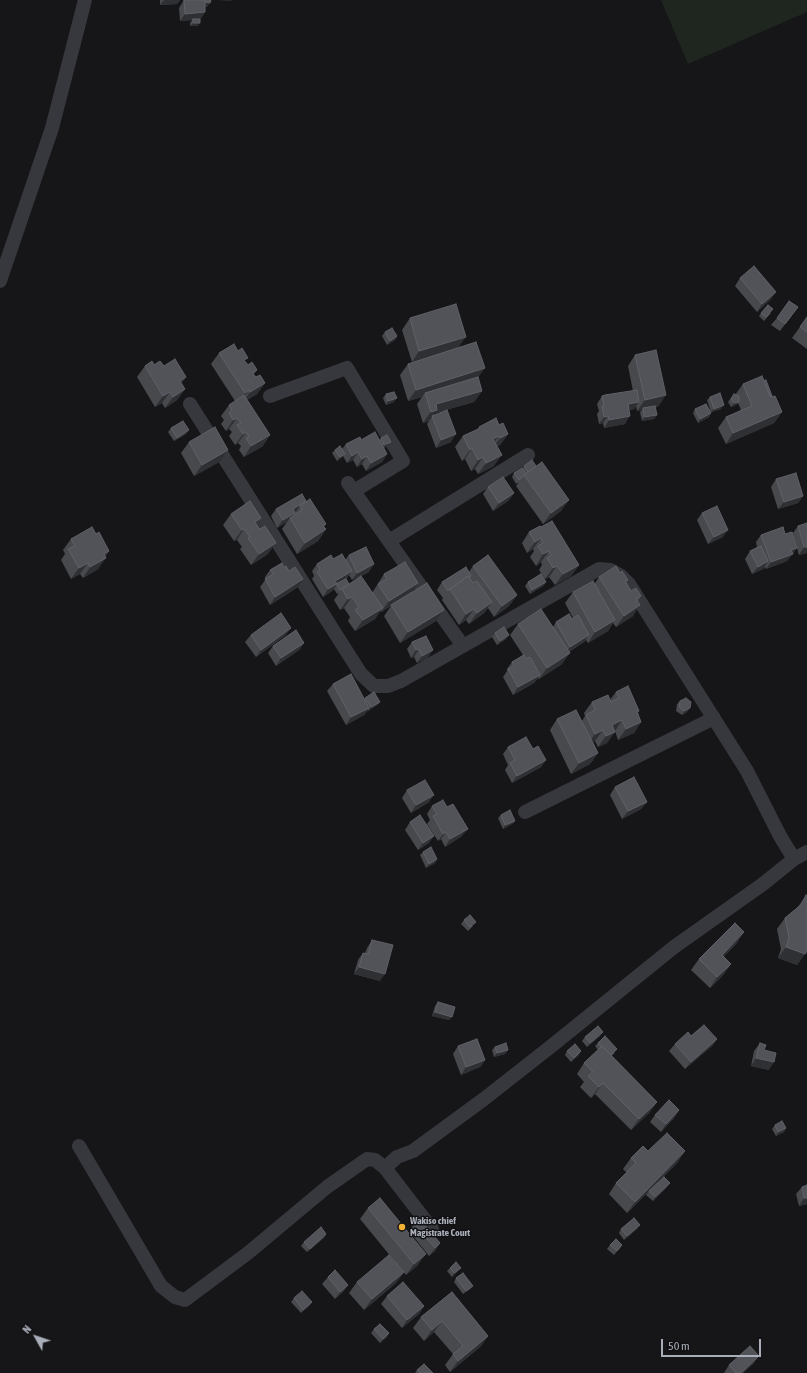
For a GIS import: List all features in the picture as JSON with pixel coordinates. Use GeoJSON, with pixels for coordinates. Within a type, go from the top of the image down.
{"type":"FeatureCollection","features":[{"type":"Feature","properties":{"kind":"street"},"geometry":{"type":"LineString","coordinates":[[0,281],[52,128],[85,0]]}},
{"type":"Feature","properties":{"kind":"street"},"geometry":{"type":"LineString","coordinates":[[270,396],[347,368],[403,461],[351,487],[463,646]]}},
{"type":"Feature","properties":{"kind":"street"},"geometry":{"type":"LineString","coordinates":[[190,404],[361,674],[374,686],[388,686],[401,681],[599,569],[610,570],[621,576],[629,584],[747,771],[780,836],[794,859]]}},
{"type":"Feature","properties":{"kind":"street"},"geometry":{"type":"LineString","coordinates":[[389,541],[528,455]]}},
{"type":"Feature","properties":{"kind":"street"},"geometry":{"type":"LineString","coordinates":[[525,812],[714,718]]}},
{"type":"Feature","properties":{"kind":"street"},"geometry":{"type":"LineString","coordinates":[[385,1168],[397,1157],[413,1151],[484,1099],[674,946],[763,884],[794,859],[807,852]]}},
{"type":"Feature","properties":{"kind":"street"},"geometry":{"type":"LineString","coordinates":[[79,1146],[161,1286],[175,1298],[185,1300],[248,1253],[327,1188],[367,1159],[375,1160],[385,1168],[432,1229]]}},
{"type":"Feature","properties":{"kind":"shaded area"},"geometry":{"type":"Polygon","coordinates":[[[661,0],[807,0],[807,12],[688,64],[661,0]]]}},
{"type":"Feature","properties":{"kind":"building"},"geometry":{"type":"Polygon","coordinates":[[[184,0],[205,0],[205,12],[185,14],[184,0]]]}},
{"type":"Feature","properties":{"kind":"building"},"geometry":{"type":"Polygon","coordinates":[[[205,0],[211,0],[210,3],[205,2],[205,0]]]}},
{"type":"Feature","properties":{"kind":"building"},"geometry":{"type":"Polygon","coordinates":[[[193,19],[200,19],[200,23],[193,23],[193,19]]]}},
{"type":"Feature","properties":{"kind":"building"},"geometry":{"type":"Polygon","coordinates":[[[754,266],[776,292],[762,304],[740,278],[754,266]]]}},
{"type":"Feature","properties":{"kind":"building"},"geometry":{"type":"Polygon","coordinates":[[[789,301],[798,307],[785,324],[777,318],[789,301]]]}},
{"type":"Feature","properties":{"kind":"building"},"geometry":{"type":"Polygon","coordinates":[[[456,304],[466,337],[419,351],[410,318],[456,304]]]}},
{"type":"Feature","properties":{"kind":"building"},"geometry":{"type":"Polygon","coordinates":[[[768,305],[773,309],[766,317],[761,313],[768,305]]]}},
{"type":"Feature","properties":{"kind":"building"},"geometry":{"type":"Polygon","coordinates":[[[807,317],[807,332],[800,327],[807,317]]]}},
{"type":"Feature","properties":{"kind":"building"},"geometry":{"type":"Polygon","coordinates":[[[392,328],[397,336],[390,341],[385,332],[392,328]]]}},
{"type":"Feature","properties":{"kind":"building"},"geometry":{"type":"Polygon","coordinates":[[[476,342],[485,368],[416,390],[408,364],[476,342]]]}},
{"type":"Feature","properties":{"kind":"building"},"geometry":{"type":"Polygon","coordinates":[[[234,344],[238,351],[242,348],[248,358],[244,360],[248,365],[252,362],[257,370],[252,373],[256,377],[260,375],[265,383],[250,392],[249,390],[245,393],[219,353],[234,344]]]}},
{"type":"Feature","properties":{"kind":"building"},"geometry":{"type":"Polygon","coordinates":[[[656,350],[666,395],[645,400],[635,355],[656,350]]]}},
{"type":"Feature","properties":{"kind":"building"},"geometry":{"type":"Polygon","coordinates":[[[175,359],[186,377],[180,381],[185,389],[173,397],[170,392],[163,396],[145,366],[152,361],[154,365],[160,361],[164,366],[175,359]]]}},
{"type":"Feature","properties":{"kind":"building"},"geometry":{"type":"Polygon","coordinates":[[[762,376],[771,397],[775,396],[782,412],[733,433],[726,417],[752,406],[743,384],[762,376]]]}},
{"type":"Feature","properties":{"kind":"building"},"geometry":{"type":"Polygon","coordinates":[[[478,377],[482,391],[436,404],[437,410],[431,412],[425,393],[478,377]]]}},
{"type":"Feature","properties":{"kind":"building"},"geometry":{"type":"Polygon","coordinates":[[[766,380],[772,396],[770,397],[764,381],[766,380]]]}},
{"type":"Feature","properties":{"kind":"building"},"geometry":{"type":"Polygon","coordinates":[[[637,390],[639,402],[628,404],[630,416],[609,420],[608,416],[604,417],[602,396],[637,390]]]}},
{"type":"Feature","properties":{"kind":"building"},"geometry":{"type":"Polygon","coordinates":[[[394,392],[397,398],[388,401],[386,394],[394,392]]]}},
{"type":"Feature","properties":{"kind":"building"},"geometry":{"type":"Polygon","coordinates":[[[720,393],[724,405],[714,409],[710,397],[720,393]]]}},
{"type":"Feature","properties":{"kind":"building"},"geometry":{"type":"Polygon","coordinates":[[[734,394],[739,396],[739,402],[734,403],[731,399],[734,394]]]}},
{"type":"Feature","properties":{"kind":"building"},"geometry":{"type":"Polygon","coordinates":[[[244,395],[270,435],[251,446],[246,438],[249,437],[246,432],[243,434],[237,425],[241,423],[237,418],[233,420],[229,413],[232,410],[229,405],[244,395]]]}},
{"type":"Feature","properties":{"kind":"building"},"geometry":{"type":"Polygon","coordinates":[[[706,404],[711,413],[700,419],[695,409],[706,404]]]}},
{"type":"Feature","properties":{"kind":"building"},"geometry":{"type":"Polygon","coordinates":[[[655,406],[657,415],[644,417],[643,408],[655,406]]]}},
{"type":"Feature","properties":{"kind":"building"},"geometry":{"type":"Polygon","coordinates":[[[447,410],[456,434],[441,440],[432,416],[447,410]]]}},
{"type":"Feature","properties":{"kind":"building"},"geometry":{"type":"Polygon","coordinates":[[[496,418],[499,425],[503,423],[508,434],[500,438],[499,436],[493,439],[502,455],[486,463],[483,457],[478,460],[472,448],[470,450],[463,436],[496,418]]]}},
{"type":"Feature","properties":{"kind":"building"},"geometry":{"type":"Polygon","coordinates":[[[183,421],[189,430],[177,438],[171,428],[183,421]]]}},
{"type":"Feature","properties":{"kind":"building"},"geometry":{"type":"Polygon","coordinates":[[[215,427],[228,450],[202,465],[189,442],[215,427]]]}},
{"type":"Feature","properties":{"kind":"building"},"geometry":{"type":"Polygon","coordinates":[[[375,432],[387,454],[371,463],[367,456],[362,459],[358,452],[352,456],[346,444],[360,437],[361,440],[375,432]]]}},
{"type":"Feature","properties":{"kind":"building"},"geometry":{"type":"Polygon","coordinates":[[[387,435],[391,442],[384,445],[381,438],[387,435]]]}},
{"type":"Feature","properties":{"kind":"building"},"geometry":{"type":"Polygon","coordinates":[[[340,446],[345,454],[340,457],[335,450],[340,446]]]}},
{"type":"Feature","properties":{"kind":"building"},"geometry":{"type":"Polygon","coordinates":[[[532,460],[536,466],[528,472],[524,466],[532,460]]]}},
{"type":"Feature","properties":{"kind":"building"},"geometry":{"type":"Polygon","coordinates":[[[542,462],[569,500],[551,513],[524,475],[542,462]]]}},
{"type":"Feature","properties":{"kind":"building"},"geometry":{"type":"Polygon","coordinates":[[[522,468],[526,474],[519,480],[514,473],[522,468]]]}},
{"type":"Feature","properties":{"kind":"building"},"geometry":{"type":"Polygon","coordinates":[[[796,473],[803,496],[784,502],[776,479],[796,473]]]}},
{"type":"Feature","properties":{"kind":"building"},"geometry":{"type":"Polygon","coordinates":[[[503,477],[514,493],[499,503],[488,487],[503,477]]]}},
{"type":"Feature","properties":{"kind":"building"},"geometry":{"type":"Polygon","coordinates":[[[302,494],[306,501],[293,509],[295,513],[283,520],[276,509],[302,494]]]}},
{"type":"Feature","properties":{"kind":"building"},"geometry":{"type":"Polygon","coordinates":[[[310,499],[326,524],[323,526],[326,529],[305,543],[290,518],[302,510],[300,506],[310,499]]]}},
{"type":"Feature","properties":{"kind":"building"},"geometry":{"type":"Polygon","coordinates":[[[250,501],[261,518],[255,522],[260,529],[265,526],[276,543],[259,554],[248,538],[250,537],[244,529],[242,530],[231,514],[250,501]]]}},
{"type":"Feature","properties":{"kind":"building"},"geometry":{"type":"Polygon","coordinates":[[[717,506],[728,530],[714,537],[702,513],[717,506]]]}},
{"type":"Feature","properties":{"kind":"building"},"geometry":{"type":"Polygon","coordinates":[[[552,521],[579,565],[563,574],[557,566],[553,568],[547,558],[551,556],[549,551],[543,554],[538,546],[543,543],[541,538],[535,542],[529,532],[552,521]]]}},
{"type":"Feature","properties":{"kind":"building"},"geometry":{"type":"Polygon","coordinates":[[[807,523],[807,547],[804,547],[798,526],[807,523]]]}},
{"type":"Feature","properties":{"kind":"building"},"geometry":{"type":"Polygon","coordinates":[[[92,527],[96,534],[99,532],[109,551],[104,554],[106,558],[90,567],[88,563],[79,568],[68,549],[75,546],[71,539],[92,527]]]}},
{"type":"Feature","properties":{"kind":"building"},"geometry":{"type":"Polygon","coordinates":[[[783,527],[785,534],[792,532],[797,548],[791,550],[793,554],[771,562],[761,535],[783,527]]]}},
{"type":"Feature","properties":{"kind":"building"},"geometry":{"type":"Polygon","coordinates":[[[761,546],[768,561],[758,567],[750,551],[761,546]]]}},
{"type":"Feature","properties":{"kind":"building"},"geometry":{"type":"Polygon","coordinates":[[[366,547],[374,564],[357,573],[349,555],[366,547]]]}},
{"type":"Feature","properties":{"kind":"building"},"geometry":{"type":"Polygon","coordinates":[[[342,554],[352,571],[335,581],[337,584],[328,589],[317,572],[320,570],[317,564],[331,555],[333,559],[342,554]]]}},
{"type":"Feature","properties":{"kind":"building"},"geometry":{"type":"Polygon","coordinates":[[[488,555],[517,595],[502,606],[473,566],[488,555]]]}},
{"type":"Feature","properties":{"kind":"building"},"geometry":{"type":"Polygon","coordinates":[[[405,562],[418,583],[389,601],[378,584],[387,579],[384,574],[405,562]]]}},
{"type":"Feature","properties":{"kind":"building"},"geometry":{"type":"Polygon","coordinates":[[[282,563],[289,571],[295,567],[303,579],[275,597],[265,579],[274,574],[270,570],[282,563]]]}},
{"type":"Feature","properties":{"kind":"building"},"geometry":{"type":"Polygon","coordinates":[[[616,566],[620,573],[622,571],[628,580],[625,581],[631,591],[636,588],[641,596],[636,599],[640,605],[624,616],[599,577],[616,566]]]}},
{"type":"Feature","properties":{"kind":"building"},"geometry":{"type":"Polygon","coordinates":[[[466,567],[471,576],[468,576],[448,591],[442,582],[466,567]]]}},
{"type":"Feature","properties":{"kind":"building"},"geometry":{"type":"Polygon","coordinates":[[[541,574],[546,582],[532,590],[528,582],[541,574]]]}},
{"type":"Feature","properties":{"kind":"building"},"geometry":{"type":"Polygon","coordinates":[[[361,576],[383,608],[363,620],[355,610],[359,607],[352,597],[348,599],[342,589],[361,576]]]}},
{"type":"Feature","properties":{"kind":"building"},"geometry":{"type":"Polygon","coordinates":[[[468,576],[473,583],[477,581],[492,602],[477,613],[474,609],[466,614],[450,589],[468,576]]]}},
{"type":"Feature","properties":{"kind":"building"},"geometry":{"type":"Polygon","coordinates":[[[346,579],[349,584],[340,590],[336,584],[346,579]]]}},
{"type":"Feature","properties":{"kind":"building"},"geometry":{"type":"Polygon","coordinates":[[[593,581],[615,620],[595,632],[573,592],[593,581]]]}},
{"type":"Feature","properties":{"kind":"building"},"geometry":{"type":"Polygon","coordinates":[[[427,583],[444,610],[408,632],[391,605],[427,583]]]}},
{"type":"Feature","properties":{"kind":"building"},"geometry":{"type":"Polygon","coordinates":[[[541,609],[570,653],[547,668],[518,624],[541,609]]]}},
{"type":"Feature","properties":{"kind":"building"},"geometry":{"type":"Polygon","coordinates":[[[281,613],[291,628],[261,650],[251,635],[281,613]]]}},
{"type":"Feature","properties":{"kind":"building"},"geometry":{"type":"Polygon","coordinates":[[[569,614],[572,619],[578,615],[589,635],[570,647],[556,622],[569,614]]]}},
{"type":"Feature","properties":{"kind":"building"},"geometry":{"type":"Polygon","coordinates":[[[504,627],[509,635],[500,641],[495,633],[504,627]]]}},
{"type":"Feature","properties":{"kind":"building"},"geometry":{"type":"Polygon","coordinates":[[[296,630],[304,643],[281,658],[273,646],[296,630]]]}},
{"type":"Feature","properties":{"kind":"building"},"geometry":{"type":"Polygon","coordinates":[[[426,636],[433,650],[422,656],[419,649],[416,650],[412,642],[426,636]]]}},
{"type":"Feature","properties":{"kind":"building"},"geometry":{"type":"Polygon","coordinates":[[[524,655],[526,659],[530,657],[540,675],[518,687],[508,669],[514,666],[512,662],[524,655]]]}},
{"type":"Feature","properties":{"kind":"building"},"geometry":{"type":"Polygon","coordinates":[[[351,674],[369,708],[351,717],[333,684],[351,674]]]}},
{"type":"Feature","properties":{"kind":"building"},"geometry":{"type":"Polygon","coordinates":[[[628,686],[639,711],[637,712],[641,722],[626,729],[622,720],[612,725],[615,732],[606,736],[603,730],[595,734],[586,715],[595,710],[592,702],[608,695],[611,702],[619,698],[616,692],[628,686]]]}},
{"type":"Feature","properties":{"kind":"building"},"geometry":{"type":"Polygon","coordinates":[[[374,692],[380,702],[371,707],[365,698],[374,692]]]}},
{"type":"Feature","properties":{"kind":"building"},"geometry":{"type":"Polygon","coordinates":[[[686,698],[691,702],[690,708],[684,711],[679,707],[680,701],[686,698]]]}},
{"type":"Feature","properties":{"kind":"building"},"geometry":{"type":"Polygon","coordinates":[[[576,710],[598,753],[579,763],[557,719],[576,710]]]}},
{"type":"Feature","properties":{"kind":"building"},"geometry":{"type":"Polygon","coordinates":[[[526,737],[533,749],[538,746],[546,760],[517,776],[510,763],[515,760],[508,747],[526,737]]]}},
{"type":"Feature","properties":{"kind":"building"},"geometry":{"type":"Polygon","coordinates":[[[634,777],[647,802],[628,811],[615,787],[634,777]]]}},
{"type":"Feature","properties":{"kind":"building"},"geometry":{"type":"Polygon","coordinates":[[[425,780],[434,795],[416,805],[407,790],[425,780]]]}},
{"type":"Feature","properties":{"kind":"building"},"geometry":{"type":"Polygon","coordinates":[[[443,800],[447,807],[453,804],[468,829],[450,839],[446,832],[443,834],[433,816],[437,814],[432,806],[443,800]]]}},
{"type":"Feature","properties":{"kind":"building"},"geometry":{"type":"Polygon","coordinates":[[[510,810],[515,821],[505,825],[501,815],[510,810]]]}},
{"type":"Feature","properties":{"kind":"building"},"geometry":{"type":"Polygon","coordinates":[[[420,815],[434,836],[423,843],[410,822],[420,815]]]}},
{"type":"Feature","properties":{"kind":"building"},"geometry":{"type":"Polygon","coordinates":[[[431,847],[437,859],[429,864],[423,852],[431,847]]]}},
{"type":"Feature","properties":{"kind":"building"},"geometry":{"type":"Polygon","coordinates":[[[806,895],[807,950],[805,954],[786,947],[789,938],[785,918],[802,904],[806,895]]]}},
{"type":"Feature","properties":{"kind":"building"},"geometry":{"type":"Polygon","coordinates":[[[470,915],[476,922],[470,927],[464,920],[470,915]]]}},
{"type":"Feature","properties":{"kind":"building"},"geometry":{"type":"Polygon","coordinates":[[[735,923],[744,932],[722,955],[731,964],[717,977],[699,959],[735,923]]]}},
{"type":"Feature","properties":{"kind":"building"},"geometry":{"type":"Polygon","coordinates":[[[372,940],[393,945],[385,974],[359,967],[363,953],[368,954],[372,940]]]}},
{"type":"Feature","properties":{"kind":"building"},"geometry":{"type":"Polygon","coordinates":[[[438,1002],[455,1007],[452,1017],[435,1012],[438,1002]]]}},
{"type":"Feature","properties":{"kind":"building"},"geometry":{"type":"Polygon","coordinates":[[[704,1025],[717,1039],[691,1062],[675,1044],[688,1032],[691,1036],[704,1025]]]}},
{"type":"Feature","properties":{"kind":"building"},"geometry":{"type":"Polygon","coordinates":[[[598,1026],[603,1032],[590,1043],[585,1037],[598,1026]]]}},
{"type":"Feature","properties":{"kind":"building"},"geometry":{"type":"Polygon","coordinates":[[[605,1036],[617,1049],[611,1055],[598,1043],[605,1036]]]}},
{"type":"Feature","properties":{"kind":"building"},"geometry":{"type":"Polygon","coordinates":[[[477,1039],[485,1060],[466,1067],[458,1046],[477,1039]]]}},
{"type":"Feature","properties":{"kind":"building"},"geometry":{"type":"Polygon","coordinates":[[[506,1043],[508,1050],[497,1053],[495,1047],[506,1043]]]}},
{"type":"Feature","properties":{"kind":"building"},"geometry":{"type":"Polygon","coordinates":[[[760,1043],[766,1045],[764,1050],[776,1053],[774,1062],[756,1058],[760,1043]]]}},
{"type":"Feature","properties":{"kind":"building"},"geometry":{"type":"Polygon","coordinates":[[[575,1044],[581,1051],[574,1058],[567,1051],[575,1044]]]}},
{"type":"Feature","properties":{"kind":"building"},"geometry":{"type":"Polygon","coordinates":[[[602,1046],[657,1102],[639,1119],[603,1083],[599,1087],[588,1076],[593,1072],[584,1063],[602,1046]]]}},
{"type":"Feature","properties":{"kind":"building"},"geometry":{"type":"Polygon","coordinates":[[[669,1100],[679,1110],[666,1124],[655,1115],[669,1100]]]}},
{"type":"Feature","properties":{"kind":"building"},"geometry":{"type":"Polygon","coordinates":[[[782,1121],[786,1128],[778,1132],[775,1125],[782,1121]]]}},
{"type":"Feature","properties":{"kind":"building"},"geometry":{"type":"Polygon","coordinates":[[[667,1133],[685,1151],[635,1202],[616,1183],[636,1163],[631,1158],[643,1146],[648,1151],[667,1133]]]}},
{"type":"Feature","properties":{"kind":"building"},"geometry":{"type":"Polygon","coordinates":[[[664,1177],[670,1183],[655,1197],[649,1191],[664,1177]]]}},
{"type":"Feature","properties":{"kind":"building"},"geometry":{"type":"Polygon","coordinates":[[[807,1185],[807,1198],[804,1198],[802,1187],[807,1185]]]}},
{"type":"Feature","properties":{"kind":"building"},"geometry":{"type":"Polygon","coordinates":[[[380,1198],[426,1254],[414,1264],[368,1208],[380,1198]]]}},
{"type":"Feature","properties":{"kind":"building"},"geometry":{"type":"Polygon","coordinates":[[[634,1218],[640,1225],[627,1236],[621,1229],[634,1218]]]}},
{"type":"Feature","properties":{"kind":"building"},"geometry":{"type":"Polygon","coordinates":[[[420,1219],[440,1243],[435,1248],[414,1224],[420,1219]]]}},
{"type":"Feature","properties":{"kind":"building"},"geometry":{"type":"Polygon","coordinates":[[[321,1227],[326,1234],[310,1249],[304,1242],[321,1227]]]}},
{"type":"Feature","properties":{"kind":"building"},"geometry":{"type":"Polygon","coordinates":[[[616,1239],[622,1245],[617,1251],[610,1245],[616,1239]]]}},
{"type":"Feature","properties":{"kind":"building"},"geometry":{"type":"Polygon","coordinates":[[[389,1255],[404,1272],[372,1299],[357,1282],[389,1255]]]}},
{"type":"Feature","properties":{"kind":"building"},"geometry":{"type":"Polygon","coordinates":[[[456,1262],[461,1268],[454,1273],[450,1268],[456,1262]]]}},
{"type":"Feature","properties":{"kind":"building"},"geometry":{"type":"Polygon","coordinates":[[[335,1270],[348,1285],[340,1292],[328,1277],[335,1270]]]}},
{"type":"Feature","properties":{"kind":"building"},"geometry":{"type":"Polygon","coordinates":[[[463,1273],[473,1286],[466,1291],[456,1278],[463,1273]]]}},
{"type":"Feature","properties":{"kind":"building"},"geometry":{"type":"Polygon","coordinates":[[[403,1282],[424,1306],[407,1320],[387,1296],[403,1282]]]}},
{"type":"Feature","properties":{"kind":"building"},"geometry":{"type":"Polygon","coordinates":[[[302,1291],[312,1302],[303,1310],[294,1298],[302,1291]]]}},
{"type":"Feature","properties":{"kind":"building"},"geometry":{"type":"Polygon","coordinates":[[[452,1292],[488,1336],[458,1361],[453,1354],[463,1346],[442,1321],[432,1330],[421,1317],[452,1292]]]}},
{"type":"Feature","properties":{"kind":"building"},"geometry":{"type":"Polygon","coordinates":[[[380,1324],[389,1333],[383,1339],[374,1329],[380,1324]]]}},
{"type":"Feature","properties":{"kind":"building"},"geometry":{"type":"Polygon","coordinates":[[[750,1346],[759,1356],[741,1373],[736,1373],[729,1365],[750,1346]]]}},
{"type":"Feature","properties":{"kind":"building"},"geometry":{"type":"Polygon","coordinates":[[[424,1364],[433,1373],[420,1373],[417,1370],[424,1364]]]}},
{"type":"Feature","properties":{"kind":"place","name":"Wakiso chief Magistrate Court"},"geometry":{"type":"Point","coordinates":[402,1227]}}]}
